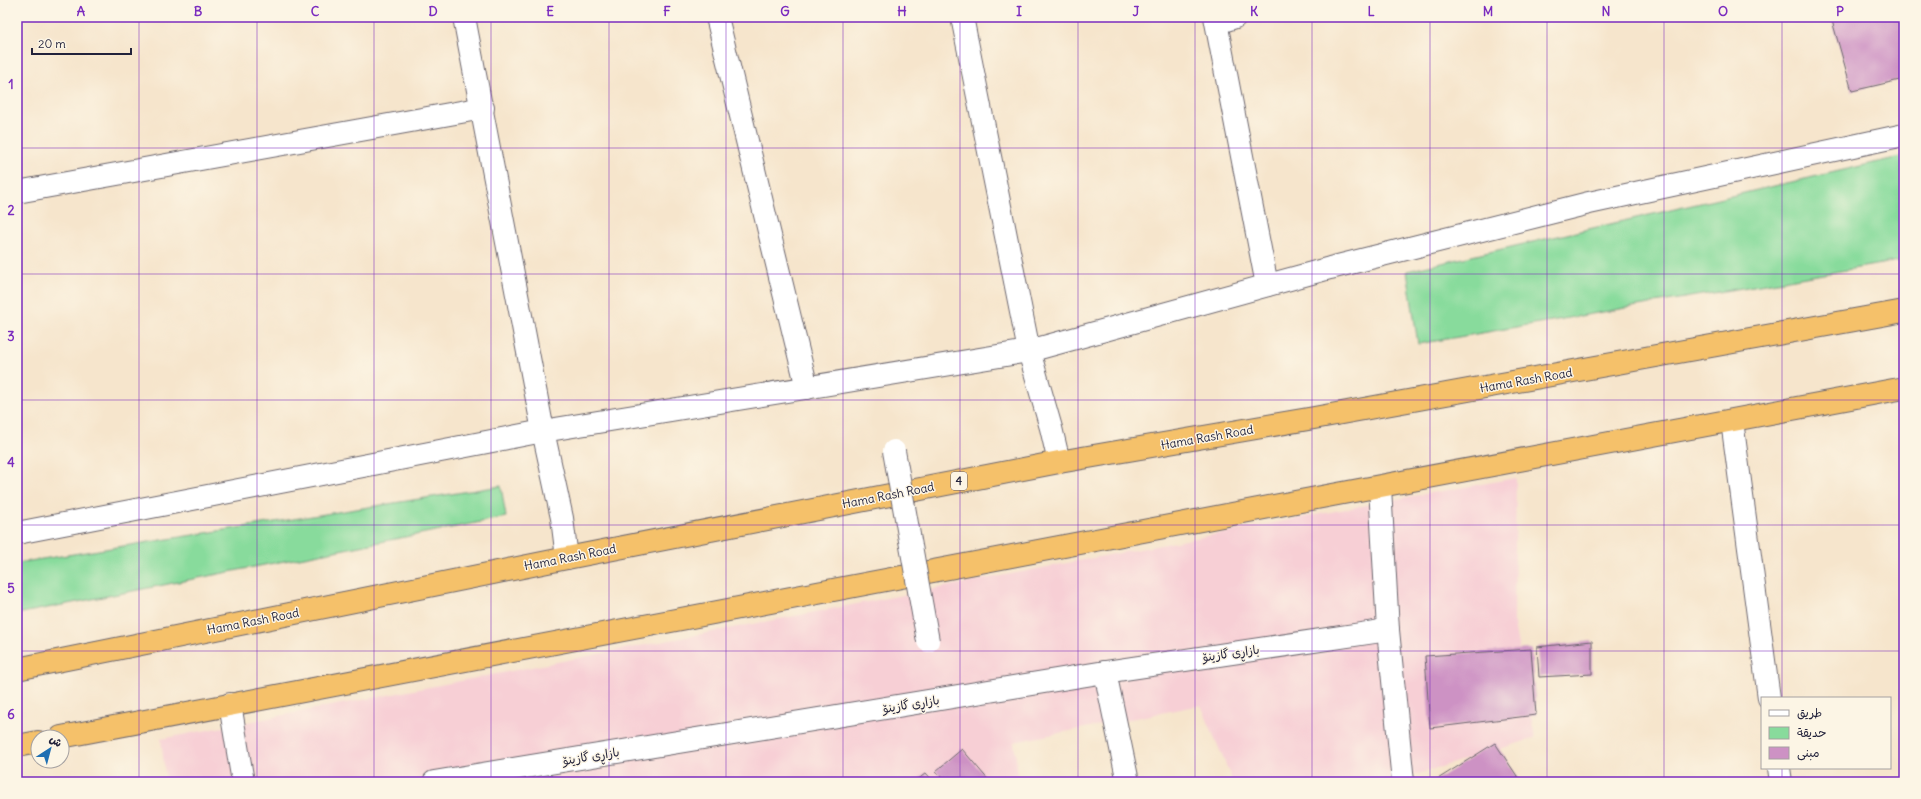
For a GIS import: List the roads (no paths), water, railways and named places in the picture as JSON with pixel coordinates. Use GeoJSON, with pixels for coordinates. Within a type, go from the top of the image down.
{"type":"FeatureCollection","features":[{"type":"Feature","properties":{"kind":"highway","name":"Hama Rash Road"},"geometry":{"type":"LineString","coordinates":[[17,669],[567,558],[1058,462],[1314,418],[1904,312]]}},
{"type":"Feature","properties":{"kind":"highway"},"geometry":{"type":"LineString","coordinates":[[70,735],[1320,497],[1904,388]]}},
{"type":"Feature","properties":{"kind":"highway"},"geometry":{"type":"LineString","coordinates":[[17,746],[30,744]]}},
{"type":"Feature","properties":{"kind":"street"},"geometry":{"type":"LineString","coordinates":[[464,17],[483,108],[543,431],[562,518],[567,558]]}},
{"type":"Feature","properties":{"kind":"street"},"geometry":{"type":"LineString","coordinates":[[717,17],[807,388]]}},
{"type":"Feature","properties":{"kind":"street"},"geometry":{"type":"LineString","coordinates":[[962,17],[1029,351],[1052,428],[1058,462]]}},
{"type":"Feature","properties":{"kind":"street"},"geometry":{"type":"LineString","coordinates":[[1222,19],[1267,285]]}},
{"type":"Feature","properties":{"kind":"street"},"geometry":{"type":"LineString","coordinates":[[17,192],[483,108]]}},
{"type":"Feature","properties":{"kind":"street"},"geometry":{"type":"LineString","coordinates":[[17,533],[543,431],[1029,351],[1330,268],[1589,203],[1904,135]]}},
{"type":"Feature","properties":{"kind":"street"},"geometry":{"type":"LineString","coordinates":[[1732,421],[1769,697]]}},
{"type":"Feature","properties":{"kind":"street"},"geometry":{"type":"LineString","coordinates":[[894,451],[928,641]]}},
{"type":"Feature","properties":{"kind":"street"},"geometry":{"type":"LineString","coordinates":[[1380,487],[1388,630],[1402,782]]}},
{"type":"Feature","properties":{"kind":"street","name":"بازاڕی گازینۆ"},"geometry":{"type":"LineString","coordinates":[[434,782],[489,778],[1105,672],[1388,630]]}},
{"type":"Feature","properties":{"kind":"street"},"geometry":{"type":"LineString","coordinates":[[1105,672],[1128,782]]}},
{"type":"Feature","properties":{"kind":"street"},"geometry":{"type":"LineString","coordinates":[[230,704],[243,782]]}},
{"type":"Feature","properties":{"kind":"street"},"geometry":{"type":"LineString","coordinates":[[1779,769],[1781,782]]}}]}
